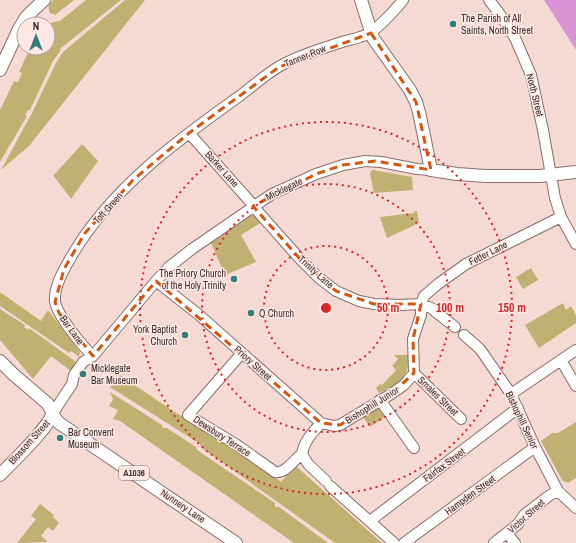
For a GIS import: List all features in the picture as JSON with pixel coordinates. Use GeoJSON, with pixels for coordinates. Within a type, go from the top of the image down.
{"type":"FeatureCollection","features":[{"type":"Feature","properties":{"kind":"main road"},"geometry":{"type":"LineString","coordinates":[[0,70],[27,16],[44,0]]}},
{"type":"Feature","properties":{"kind":"main road"},"geometry":{"type":"LineString","coordinates":[[361,0],[371,33],[377,44],[410,90],[416,102],[431,170]]}},
{"type":"Feature","properties":{"kind":"main road","name":"Micklegate"},"geometry":{"type":"LineString","coordinates":[[431,170],[474,176],[552,176],[576,172]]}},
{"type":"Feature","properties":{"kind":"main road","name":"A1036"},"geometry":{"type":"LineString","coordinates":[[0,361],[48,404],[53,413]]}},
{"type":"Feature","properties":{"kind":"main road","name":"Blossom Street"},"geometry":{"type":"LineString","coordinates":[[0,475],[44,428],[51,419],[53,413]]}},
{"type":"Feature","properties":{"kind":"main road","name":"Nunnery Lane"},"geometry":{"type":"LineString","coordinates":[[53,413],[57,421],[63,426],[236,543]]}},
{"type":"Feature","properties":{"kind":"street","name":"Tanner Row"},"geometry":{"type":"LineString","coordinates":[[189,133],[272,71],[294,59],[371,33],[403,0]]}},
{"type":"Feature","properties":{"kind":"street","name":"North Street"},"geometry":{"type":"LineString","coordinates":[[489,0],[500,13],[515,38],[531,75],[552,176],[554,194],[561,217],[576,244]]}},
{"type":"Feature","properties":{"kind":"street","name":"Barker Lane"},"geometry":{"type":"LineString","coordinates":[[189,133],[254,206]]}},
{"type":"Feature","properties":{"kind":"street","name":"Toft Green"},"geometry":{"type":"LineString","coordinates":[[55,302],[57,288],[64,269],[86,233],[133,180],[189,133]]}},
{"type":"Feature","properties":{"kind":"street","name":"Micklegate"},"geometry":{"type":"LineString","coordinates":[[80,367],[91,357],[156,281],[192,249],[272,194],[316,174],[343,165],[364,161],[375,161],[417,169],[431,170]]}},
{"type":"Feature","properties":{"kind":"street","name":"Trinity Lane"},"geometry":{"type":"LineString","coordinates":[[254,206],[271,228],[319,278],[336,291],[359,301],[374,304],[400,305],[422,301]]}},
{"type":"Feature","properties":{"kind":"street","name":"Fetter Lane"},"geometry":{"type":"LineString","coordinates":[[422,301],[424,296],[438,284],[466,264],[561,217]]}},
{"type":"Feature","properties":{"kind":"street","name":"Priory Street"},"geometry":{"type":"LineString","coordinates":[[156,281],[198,314],[321,423]]}},
{"type":"Feature","properties":{"kind":"street"},"geometry":{"type":"LineString","coordinates":[[422,301],[455,326]]}},
{"type":"Feature","properties":{"kind":"street"},"geometry":{"type":"LineString","coordinates":[[414,373],[413,340],[421,315],[422,301]]}},
{"type":"Feature","properties":{"kind":"street","name":"Bar Lane"},"geometry":{"type":"LineString","coordinates":[[55,302],[59,313],[91,357]]}},
{"type":"Feature","properties":{"kind":"street","name":"Bishophill Senior"},"geometry":{"type":"LineString","coordinates":[[464,335],[480,349],[511,394],[535,447],[558,491],[576,508]]}},
{"type":"Feature","properties":{"kind":"street"},"geometry":{"type":"LineString","coordinates":[[511,394],[576,350]]}},
{"type":"Feature","properties":{"kind":"street","name":"Dewsbury Terrace"},"geometry":{"type":"LineString","coordinates":[[242,353],[188,414],[238,445],[275,472],[279,473],[283,471],[302,454]]}},
{"type":"Feature","properties":{"kind":"street"},"geometry":{"type":"LineString","coordinates":[[561,360],[576,386]]}},
{"type":"Feature","properties":{"kind":"street","name":"Blossom Street"},"geometry":{"type":"LineString","coordinates":[[53,413],[72,384],[74,374],[80,367]]}},
{"type":"Feature","properties":{"kind":"street","name":"Bishophill Junior"},"geometry":{"type":"LineString","coordinates":[[321,423],[334,426],[340,425],[404,385],[414,373]]}},
{"type":"Feature","properties":{"kind":"street","name":"Smales Street"},"geometry":{"type":"LineString","coordinates":[[414,373],[461,419]]}},
{"type":"Feature","properties":{"kind":"street"},"geometry":{"type":"LineString","coordinates":[[380,400],[414,448]]}},
{"type":"Feature","properties":{"kind":"street","name":"Fairfax Street"},"geometry":{"type":"LineString","coordinates":[[370,522],[518,408]]}},
{"type":"Feature","properties":{"kind":"street"},"geometry":{"type":"LineString","coordinates":[[321,423],[307,440],[304,447],[302,454],[308,464],[394,543]]}},
{"type":"Feature","properties":{"kind":"street","name":"Hampden Street"},"geometry":{"type":"LineString","coordinates":[[404,543],[535,447]]}},
{"type":"Feature","properties":{"kind":"street","name":"Victor Street"},"geometry":{"type":"LineString","coordinates":[[494,543],[518,524],[524,515],[550,495],[558,491]]}},
{"type":"Feature","properties":{"kind":"street"},"geometry":{"type":"LineString","coordinates":[[507,533],[515,543]]}},
{"type":"Feature","properties":{"kind":"highlighted area"},"geometry":{"type":"Polygon","coordinates":[[[371,33],[416,102],[431,170],[375,161],[343,165],[316,174],[253,206],[300,259],[336,291],[374,304],[421,304],[413,339],[414,373],[391,394],[340,425],[321,423],[156,281],[93,356],[59,313],[55,302],[64,269],[85,233],[133,180],[189,133],[279,67],[371,33]]]}},
{"type":"Feature","properties":{"kind":"shaded area"},"geometry":{"type":"Polygon","coordinates":[[[53,0],[74,0],[55,15],[50,13],[49,9],[53,0]]]}},
{"type":"Feature","properties":{"kind":"shaded area"},"geometry":{"type":"Polygon","coordinates":[[[86,0],[121,0],[60,49],[61,50],[53,61],[30,110],[28,110],[25,115],[27,116],[0,162],[0,110],[14,81],[18,82],[22,73],[19,72],[26,56],[56,56],[56,22],[60,21],[86,0]]]}},
{"type":"Feature","properties":{"kind":"shaded area"},"geometry":{"type":"Polygon","coordinates":[[[125,0],[145,0],[29,146],[1,170],[63,52],[125,0]]]}},
{"type":"Feature","properties":{"kind":"shaded area"},"geometry":{"type":"Polygon","coordinates":[[[544,0],[576,0],[576,50],[544,0]]]}},
{"type":"Feature","properties":{"kind":"shaded area"},"geometry":{"type":"Polygon","coordinates":[[[82,144],[98,161],[71,199],[53,176],[82,144]]]}},
{"type":"Feature","properties":{"kind":"shaded area"},"geometry":{"type":"Polygon","coordinates":[[[373,170],[412,177],[413,190],[374,193],[370,174],[373,170]]]}},
{"type":"Feature","properties":{"kind":"shaded area"},"geometry":{"type":"Polygon","coordinates":[[[417,211],[419,223],[415,223],[415,225],[387,238],[380,217],[414,213],[417,211]]]}},
{"type":"Feature","properties":{"kind":"shaded area"},"geometry":{"type":"Polygon","coordinates":[[[254,213],[262,222],[241,235],[256,262],[225,275],[211,243],[254,213]]]}},
{"type":"Feature","properties":{"kind":"shaded area"},"geometry":{"type":"Polygon","coordinates":[[[531,268],[538,280],[523,289],[516,277],[531,268]]]}},
{"type":"Feature","properties":{"kind":"shaded area"},"geometry":{"type":"Polygon","coordinates":[[[0,292],[41,321],[48,310],[80,352],[79,357],[71,351],[69,353],[0,306],[0,292]]]}},
{"type":"Feature","properties":{"kind":"shaded area"},"geometry":{"type":"Polygon","coordinates":[[[563,303],[566,310],[571,306],[576,315],[576,323],[539,348],[525,325],[563,303]]]}},
{"type":"Feature","properties":{"kind":"shaded area"},"geometry":{"type":"Polygon","coordinates":[[[0,309],[25,325],[24,327],[28,330],[29,328],[76,362],[71,371],[51,356],[33,379],[0,340],[0,309]]]}},
{"type":"Feature","properties":{"kind":"shaded area"},"geometry":{"type":"Polygon","coordinates":[[[394,355],[409,355],[409,363],[405,375],[397,383],[379,393],[376,388],[380,384],[382,385],[396,370],[392,366],[398,359],[394,355]]]}},
{"type":"Feature","properties":{"kind":"shaded area"},"geometry":{"type":"Polygon","coordinates":[[[120,375],[173,411],[234,446],[281,482],[294,467],[297,467],[382,543],[335,543],[202,448],[200,444],[110,387],[120,375]]]}},
{"type":"Feature","properties":{"kind":"shaded area"},"geometry":{"type":"Polygon","coordinates":[[[110,392],[162,425],[163,428],[167,428],[196,447],[197,450],[275,503],[275,507],[279,507],[328,543],[294,543],[120,421],[113,419],[118,410],[109,406],[113,399],[110,392]]]}},
{"type":"Feature","properties":{"kind":"shaded area"},"geometry":{"type":"Polygon","coordinates":[[[377,408],[385,417],[370,427],[363,417],[377,408]]]}},
{"type":"Feature","properties":{"kind":"shaded area"},"geometry":{"type":"Polygon","coordinates":[[[576,422],[576,478],[568,483],[562,480],[541,441],[552,433],[558,433],[576,422]]]}},
{"type":"Feature","properties":{"kind":"shaded area"},"geometry":{"type":"Polygon","coordinates":[[[40,504],[54,515],[53,517],[59,523],[53,531],[48,527],[41,536],[48,542],[17,543],[36,519],[31,516],[40,504]]]}},
{"type":"Feature","properties":{"kind":"place","name":"The Parish of All Saints, North Street"},"geometry":{"type":"Point","coordinates":[453,24]}},
{"type":"Feature","properties":{"kind":"place","name":"The Priory Church of the Holy Trinity"},"geometry":{"type":"Point","coordinates":[234,279]}},
{"type":"Feature","properties":{"kind":"place","name":"Q Church"},"geometry":{"type":"Point","coordinates":[251,313]}},
{"type":"Feature","properties":{"kind":"place","name":"York Baptist Church"},"geometry":{"type":"Point","coordinates":[185,335]}},
{"type":"Feature","properties":{"kind":"place","name":"Micklegate Bar Museum"},"geometry":{"type":"Point","coordinates":[83,374]}},
{"type":"Feature","properties":{"kind":"place","name":"Bar Convent Museum"},"geometry":{"type":"Point","coordinates":[60,438]}}]}
